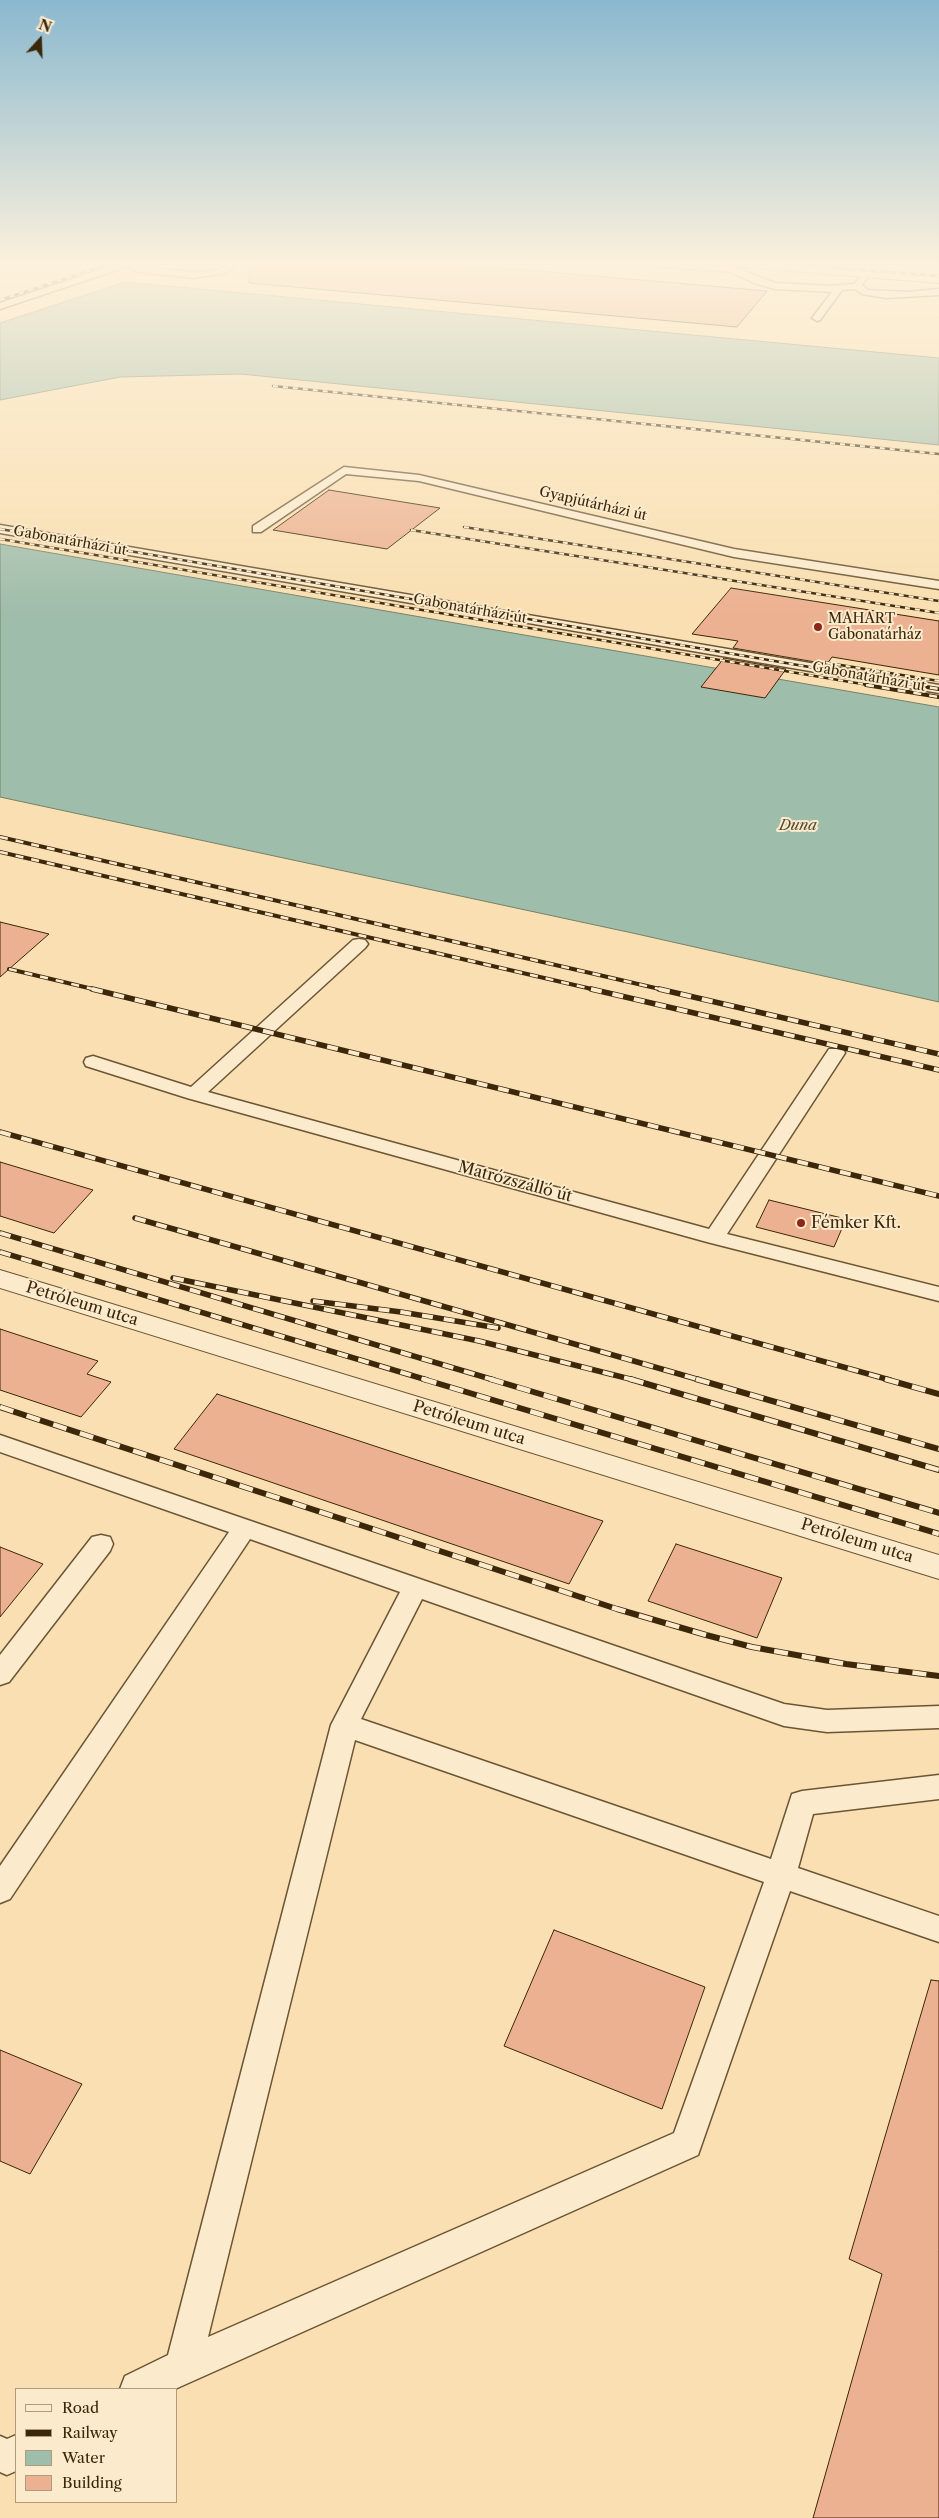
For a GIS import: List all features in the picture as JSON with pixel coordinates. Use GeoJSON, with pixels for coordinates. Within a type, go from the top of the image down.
{"type":"FeatureCollection","features":[{"type":"Feature","properties":{"kind":"street","name":"Petróleum utca"},"geometry":{"type":"LineString","coordinates":[[0,1278],[939,1566]]}},
{"type":"Feature","properties":{"kind":"lane","name":"Gyapjútárházi út"},"geometry":{"type":"LineString","coordinates":[[257,529],[344,470],[419,478],[734,554],[939,585]]}},
{"type":"Feature","properties":{"kind":"lane","name":"Gabonatárházi út"},"geometry":{"type":"LineString","coordinates":[[0,529],[939,689]]}},
{"type":"Feature","properties":{"kind":"lane"},"geometry":{"type":"LineString","coordinates":[[194,1094],[359,944]]}},
{"type":"Feature","properties":{"kind":"lane"},"geometry":{"type":"LineString","coordinates":[[714,1237],[836,1053]]}},
{"type":"Feature","properties":{"kind":"lane","name":"Matrózszálló út"},"geometry":{"type":"LineString","coordinates":[[93,1062],[194,1094],[714,1237],[939,1294]]}},
{"type":"Feature","properties":{"kind":"lane"},"geometry":{"type":"LineString","coordinates":[[0,1443],[784,1714],[828,1721],[939,1717]]}},
{"type":"Feature","properties":{"kind":"lane"},"geometry":{"type":"LineString","coordinates":[[0,1890],[245,1528]]}},
{"type":"Feature","properties":{"kind":"lane"},"geometry":{"type":"LineString","coordinates":[[0,1674],[101,1544]]}},
{"type":"Feature","properties":{"kind":"lane"},"geometry":{"type":"LineString","coordinates":[[183,2366],[345,1725],[415,1587]]}},
{"type":"Feature","properties":{"kind":"lane"},"geometry":{"type":"LineString","coordinates":[[345,1725],[939,1929]]}},
{"type":"Feature","properties":{"kind":"lane"},"geometry":{"type":"LineString","coordinates":[[140,2388],[183,2366],[686,2144],[781,1874],[802,1803],[939,1787]]}},
{"type":"Feature","properties":{"kind":"lane"},"geometry":{"type":"LineString","coordinates":[[0,2454],[7,2457],[15,2453]]}},
{"type":"Feature","properties":{"kind":"water"},"geometry":{"type":"Polygon","coordinates":[[[0,380],[107,380],[0,400],[0,380]]]}},
{"type":"Feature","properties":{"kind":"water"},"geometry":{"type":"Polygon","coordinates":[[[295,380],[939,380],[939,445],[295,380]]]}},
{"type":"Feature","properties":{"kind":"water","name":"Duna"},"geometry":{"type":"Polygon","coordinates":[[[0,544],[939,707],[939,1002],[637,934],[0,797],[0,544]]]}},
{"type":"Feature","properties":{"kind":"building"},"geometry":{"type":"Polygon","coordinates":[[[329,490],[440,508],[387,549],[273,530],[329,490]]]}},
{"type":"Feature","properties":{"kind":"building","name":"MAHART Gabonatárház"},"geometry":{"type":"Polygon","coordinates":[[[731,588],[939,621],[939,675],[832,657],[827,664],[733,648],[738,641],[692,634],[731,588]]]}},
{"type":"Feature","properties":{"kind":"building"},"geometry":{"type":"Polygon","coordinates":[[[724,658],[786,669],[765,698],[701,687],[724,658]]]}},
{"type":"Feature","properties":{"kind":"building"},"geometry":{"type":"Polygon","coordinates":[[[0,922],[49,934],[0,977],[0,922]]]}},
{"type":"Feature","properties":{"kind":"building"},"geometry":{"type":"Polygon","coordinates":[[[0,1162],[93,1190],[54,1233],[0,1216],[0,1162]]]}},
{"type":"Feature","properties":{"kind":"building","name":"Fémker Kft."},"geometry":{"type":"Polygon","coordinates":[[[769,1200],[846,1219],[834,1247],[756,1227],[769,1200]]]}},
{"type":"Feature","properties":{"kind":"building"},"geometry":{"type":"Polygon","coordinates":[[[0,1329],[98,1361],[87,1374],[111,1382],[81,1417],[0,1390],[0,1329]]]}},
{"type":"Feature","properties":{"kind":"building"},"geometry":{"type":"Polygon","coordinates":[[[217,1394],[603,1521],[569,1584],[174,1449],[217,1394]]]}},
{"type":"Feature","properties":{"kind":"building"},"geometry":{"type":"Polygon","coordinates":[[[676,1544],[782,1578],[757,1638],[648,1601],[676,1544]]]}},
{"type":"Feature","properties":{"kind":"building"},"geometry":{"type":"Polygon","coordinates":[[[0,1547],[43,1564],[0,1617],[0,1547]]]}},
{"type":"Feature","properties":{"kind":"building"},"geometry":{"type":"Polygon","coordinates":[[[554,1930],[705,1987],[662,2109],[504,2046],[554,1930]]]}},
{"type":"Feature","properties":{"kind":"building"},"geometry":{"type":"Polygon","coordinates":[[[931,1980],[939,1981],[939,2518],[813,2518],[882,2274],[849,2259],[931,1980]]]}},
{"type":"Feature","properties":{"kind":"building"},"geometry":{"type":"Polygon","coordinates":[[[0,2050],[82,2084],[30,2174],[0,2161],[0,2050]]]}},
{"type":"Feature","properties":{"kind":"railway"},"geometry":{"type":"LineString","coordinates":[[273,386],[939,454]]}},
{"type":"Feature","properties":{"kind":"railway"},"geometry":{"type":"LineString","coordinates":[[464,527],[939,601]]}},
{"type":"Feature","properties":{"kind":"railway"},"geometry":{"type":"LineString","coordinates":[[0,529],[921,686]]}},
{"type":"Feature","properties":{"kind":"railway"},"geometry":{"type":"LineString","coordinates":[[411,530],[939,613]]}},
{"type":"Feature","properties":{"kind":"railway"},"geometry":{"type":"LineString","coordinates":[[0,539],[874,686]]}},
{"type":"Feature","properties":{"kind":"railway"},"geometry":{"type":"LineString","coordinates":[[816,661],[939,681]]}},
{"type":"Feature","properties":{"kind":"railway"},"geometry":{"type":"LineString","coordinates":[[866,685],[939,697]]}},
{"type":"Feature","properties":{"kind":"railway"},"geometry":{"type":"LineString","coordinates":[[914,685],[939,689]]}},
{"type":"Feature","properties":{"kind":"railway"},"geometry":{"type":"LineString","coordinates":[[0,837],[664,990]]}},
{"type":"Feature","properties":{"kind":"railway"},"geometry":{"type":"LineString","coordinates":[[0,852],[596,990]]}},
{"type":"Feature","properties":{"kind":"railway"},"geometry":{"type":"LineString","coordinates":[[9,969],[97,990]]}},
{"type":"Feature","properties":{"kind":"railway"},"geometry":{"type":"LineString","coordinates":[[92,989],[939,1196]]}},
{"type":"Feature","properties":{"kind":"railway"},"geometry":{"type":"LineString","coordinates":[[591,989],[939,1070]]}},
{"type":"Feature","properties":{"kind":"railway"},"geometry":{"type":"LineString","coordinates":[[659,989],[939,1054]]}},
{"type":"Feature","properties":{"kind":"railway"},"geometry":{"type":"LineString","coordinates":[[0,1132],[890,1380]]}},
{"type":"Feature","properties":{"kind":"railway"},"geometry":{"type":"LineString","coordinates":[[135,1218],[700,1380]]}},
{"type":"Feature","properties":{"kind":"railway"},"geometry":{"type":"LineString","coordinates":[[0,1233],[494,1380]]}},
{"type":"Feature","properties":{"kind":"railway"},"geometry":{"type":"LineString","coordinates":[[0,1252],[427,1380]]}},
{"type":"Feature","properties":{"kind":"railway"},"geometry":{"type":"LineString","coordinates":[[173,1278],[479,1341],[634,1380]]}},
{"type":"Feature","properties":{"kind":"railway"},"geometry":{"type":"LineString","coordinates":[[313,1301],[401,1312],[498,1328]]}},
{"type":"Feature","properties":{"kind":"railway"},"geometry":{"type":"LineString","coordinates":[[423,1379],[939,1534]]}},
{"type":"Feature","properties":{"kind":"railway"},"geometry":{"type":"LineString","coordinates":[[490,1379],[939,1513]]}},
{"type":"Feature","properties":{"kind":"railway"},"geometry":{"type":"LineString","coordinates":[[630,1379],[939,1470]]}},
{"type":"Feature","properties":{"kind":"railway"},"geometry":{"type":"LineString","coordinates":[[696,1379],[939,1449]]}},
{"type":"Feature","properties":{"kind":"railway"},"geometry":{"type":"LineString","coordinates":[[885,1379],[939,1394]]}},
{"type":"Feature","properties":{"kind":"railway"},"geometry":{"type":"LineString","coordinates":[[0,1407],[617,1609],[706,1635],[752,1647],[846,1664],[939,1676]]}},
{"type":"Feature","properties":{"kind":"place","name":"MAHART Gabonatárház"},"geometry":{"type":"Point","coordinates":[818,627]}},
{"type":"Feature","properties":{"kind":"place","name":"Fémker Kft."},"geometry":{"type":"Point","coordinates":[801,1223]}}]}
